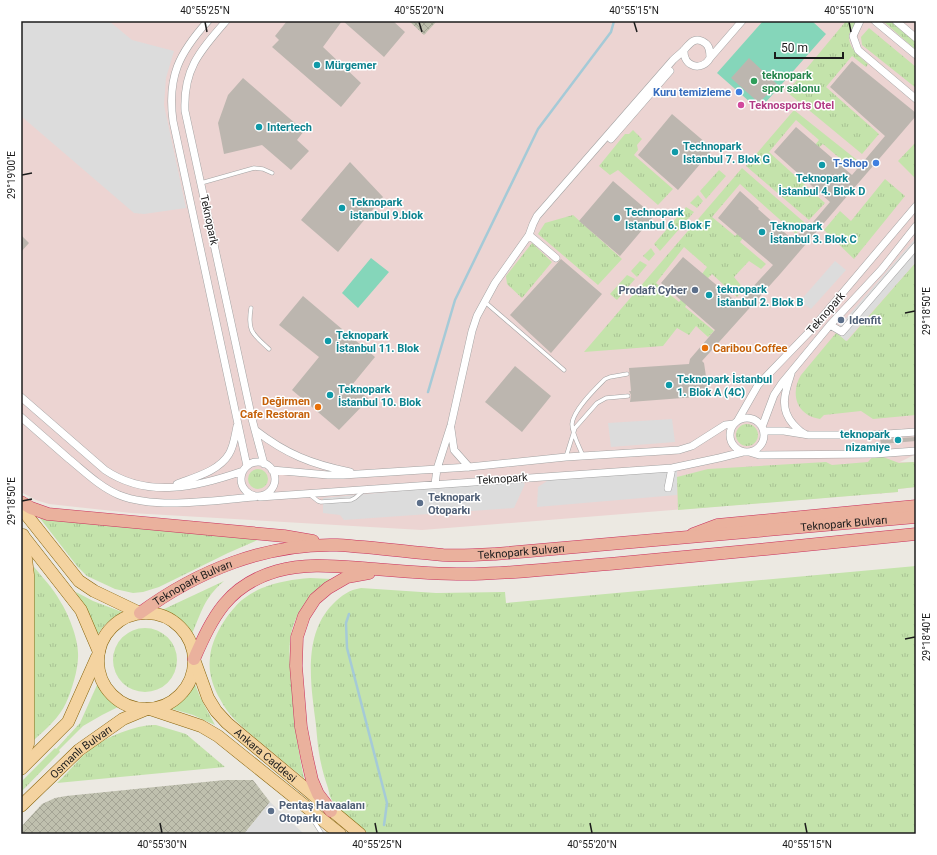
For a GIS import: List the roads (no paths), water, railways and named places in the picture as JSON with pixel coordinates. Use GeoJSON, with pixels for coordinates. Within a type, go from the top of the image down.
{"type":"FeatureCollection","features":[{"type":"Feature","properties":{"kind":"highway"},"geometry":{"type":"LineString","coordinates":[[21,502],[31,508],[48,514],[284,536],[338,545]]}},
{"type":"Feature","properties":{"kind":"highway"},"geometry":{"type":"LineString","coordinates":[[682,538],[717,525],[916,506]]}},
{"type":"Feature","properties":{"kind":"highway","name":"Teknopark Bulvarı"},"geometry":{"type":"LineString","coordinates":[[140,613],[171,592],[220,567],[284,548],[338,545],[444,555],[473,555],[916,517]]}},
{"type":"Feature","properties":{"kind":"highway","name":"Teknopark Bulvarı"},"geometry":{"type":"LineString","coordinates":[[194,659],[206,630],[223,604],[239,589],[258,578],[278,570],[307,566],[326,566],[443,574],[496,573],[654,560],[916,534]]}},
{"type":"Feature","properties":{"kind":"highway"},"geometry":{"type":"LineString","coordinates":[[331,811],[318,794],[312,780],[307,758],[302,727],[296,666],[297,637],[304,616],[315,599],[328,588],[348,577],[386,570]]}},
{"type":"Feature","properties":{"kind":"main road"},"geometry":{"type":"LineString","coordinates":[[21,508],[79,581],[94,591],[140,613]]}},
{"type":"Feature","properties":{"kind":"main road"},"geometry":{"type":"LineString","coordinates":[[21,769],[68,722],[99,652],[103,639],[111,628],[122,619],[140,613],[157,614],[165,617],[180,627],[190,642],[194,659],[192,674],[186,687],[176,698],[163,705],[148,708],[133,707],[119,700],[108,689],[100,675],[98,661],[99,652],[81,610],[22,534]]}},
{"type":"Feature","properties":{"kind":"main road"},"geometry":{"type":"LineString","coordinates":[[21,760],[28,744],[28,575],[22,534]]}},
{"type":"Feature","properties":{"kind":"main road","name":"Ankara Caddesi"},"geometry":{"type":"LineString","coordinates":[[194,659],[208,698],[216,711],[227,723],[360,834]]}},
{"type":"Feature","properties":{"kind":"main road","name":"Ankara Caddesi"},"geometry":{"type":"LineString","coordinates":[[148,708],[201,726],[218,736],[340,834]]}},
{"type":"Feature","properties":{"kind":"main road","name":"Osmanlı Bulvarı"},"geometry":{"type":"LineString","coordinates":[[21,806],[79,750],[123,719],[148,708]]}},
{"type":"Feature","properties":{"kind":"street","name":"Teknopark"},"geometry":{"type":"LineString","coordinates":[[208,21],[188,46],[178,63],[172,82],[171,106],[237,422],[245,468],[240,479],[242,487],[248,493],[257,497]]}},
{"type":"Feature","properties":{"kind":"street","name":"Teknopark"},"geometry":{"type":"LineString","coordinates":[[21,397],[93,460],[113,475],[134,484],[145,487],[167,488],[197,484],[226,477],[255,462],[264,464],[255,430],[185,111],[186,82],[194,62],[226,21]]}},
{"type":"Feature","properties":{"kind":"street"},"geometry":{"type":"LineString","coordinates":[[707,46],[717,44],[737,21]]}},
{"type":"Feature","properties":{"kind":"street"},"geometry":{"type":"LineString","coordinates":[[710,58],[710,53],[707,46],[701,41],[694,41],[687,44],[684,50],[685,59],[688,63],[696,67],[704,65],[742,21]]}},
{"type":"Feature","properties":{"kind":"street"},"geometry":{"type":"LineString","coordinates":[[860,21],[853,36],[858,50],[916,99]]}},
{"type":"Feature","properties":{"kind":"street"},"geometry":{"type":"LineString","coordinates":[[875,21],[916,55]]}},
{"type":"Feature","properties":{"kind":"street"},"geometry":{"type":"LineString","coordinates":[[896,21],[916,38]]}},
{"type":"Feature","properties":{"kind":"street","name":"Teknopark"},"geometry":{"type":"LineString","coordinates":[[437,470],[451,425],[472,331],[484,301],[529,235],[537,216],[673,60],[684,50]]}},
{"type":"Feature","properties":{"kind":"street","name":"Teknopark"},"geometry":{"type":"LineString","coordinates":[[533,224],[565,191],[679,60],[685,59]]}},
{"type":"Feature","properties":{"kind":"street","name":"Teknopark"},"geometry":{"type":"LineString","coordinates":[[916,206],[812,329],[758,386],[736,422],[730,435],[734,446],[746,452],[759,455],[875,454],[916,452]]}},
{"type":"Feature","properties":{"kind":"street","name":"Teknopark"},"geometry":{"type":"LineString","coordinates":[[21,417],[92,479],[108,489],[127,498],[161,503],[672,468],[719,458],[746,452],[759,447],[764,438],[763,429],[774,395],[782,383],[830,325],[882,269],[916,226]]}},
{"type":"Feature","properties":{"kind":"street"},"geometry":{"type":"LineString","coordinates":[[529,235],[556,258]]}},
{"type":"Feature","properties":{"kind":"street"},"geometry":{"type":"LineString","coordinates":[[830,325],[842,332],[916,246]]}},
{"type":"Feature","properties":{"kind":"street","name":"Teknopark"},"geometry":{"type":"LineString","coordinates":[[792,370],[784,397],[784,408],[790,419],[802,433],[809,435]]}},
{"type":"Feature","properties":{"kind":"street","name":"Teknopark"},"geometry":{"type":"LineString","coordinates":[[272,470],[328,475],[360,474],[437,470],[566,457],[679,450],[692,446],[725,425],[749,418],[759,423],[763,429]]}},
{"type":"Feature","properties":{"kind":"street","name":"Teknopark"},"geometry":{"type":"LineString","coordinates":[[167,488],[203,474],[220,464],[229,453],[234,440],[237,422]]}},
{"type":"Feature","properties":{"kind":"street","name":"Teknopark"},"geometry":{"type":"LineString","coordinates":[[451,425],[454,450],[469,467]]}},
{"type":"Feature","properties":{"kind":"street","name":"Teknopark"},"geometry":{"type":"LineString","coordinates":[[763,429],[809,435],[872,435],[916,432]]}},
{"type":"Feature","properties":{"kind":"street","name":"Teknopark"},"geometry":{"type":"LineString","coordinates":[[255,430],[278,446],[304,459],[330,468],[360,474]]}},
{"type":"Feature","properties":{"kind":"street"},"geometry":{"type":"LineString","coordinates":[[257,497],[268,493],[273,487],[275,478],[272,470],[264,464]]}},
{"type":"Feature","properties":{"kind":"street"},"geometry":{"type":"LineString","coordinates":[[668,488],[672,468]]}},
{"type":"Feature","properties":{"kind":"street"},"geometry":{"type":"LineString","coordinates":[[435,484],[437,470]]}},
{"type":"Feature","properties":{"kind":"lane"},"geometry":{"type":"LineString","coordinates":[[201,183],[254,168],[264,169],[272,174]]}},
{"type":"Feature","properties":{"kind":"lane"},"geometry":{"type":"LineString","coordinates":[[484,301],[564,370]]}},
{"type":"Feature","properties":{"kind":"lane"},"geometry":{"type":"LineString","coordinates":[[252,308],[250,322],[252,333],[269,349]]}},
{"type":"Feature","properties":{"kind":"lane"},"geometry":{"type":"LineString","coordinates":[[582,456],[573,432],[572,422],[577,411],[602,382],[610,377],[627,374]]}},
{"type":"Feature","properties":{"kind":"lane"},"geometry":{"type":"LineString","coordinates":[[566,457],[575,428],[600,400],[628,396]]}},
{"type":"Feature","properties":{"kind":"lane"},"geometry":{"type":"LineString","coordinates":[[304,805],[322,834]]}},
{"type":"Feature","properties":{"kind":"waterway"},"geometry":{"type":"LineString","coordinates":[[428,392],[455,300],[538,129],[611,32],[614,21]]}},
{"type":"Feature","properties":{"kind":"waterway"},"geometry":{"type":"LineString","coordinates":[[349,614],[346,623],[347,648],[387,803],[384,825]]}},
{"type":"Feature","properties":{"kind":"place","name":"Mürgemer"},"geometry":{"type":"Point","coordinates":[317,65]}},
{"type":"Feature","properties":{"kind":"place","name":"teknopark spor salonu"},"geometry":{"type":"Point","coordinates":[754,81]}},
{"type":"Feature","properties":{"kind":"place","name":"Kuru temizleme"},"geometry":{"type":"Point","coordinates":[739,92]}},
{"type":"Feature","properties":{"kind":"place","name":"Teknosports Otel"},"geometry":{"type":"Point","coordinates":[741,105]}},
{"type":"Feature","properties":{"kind":"place","name":"Intertech"},"geometry":{"type":"Point","coordinates":[259,127]}},
{"type":"Feature","properties":{"kind":"place","name":"Technopark Istanbul 7. Blok G"},"geometry":{"type":"Point","coordinates":[675,152]}},
{"type":"Feature","properties":{"kind":"place","name":"T-Shop"},"geometry":{"type":"Point","coordinates":[876,163]}},
{"type":"Feature","properties":{"kind":"place","name":"Teknopark İstanbul 4. Blok D"},"geometry":{"type":"Point","coordinates":[822,165]}},
{"type":"Feature","properties":{"kind":"place","name":"Teknopark istanbul 9.blok"},"geometry":{"type":"Point","coordinates":[342,208]}},
{"type":"Feature","properties":{"kind":"place","name":"Technopark Istanbul 6. Blok F"},"geometry":{"type":"Point","coordinates":[617,218]}},
{"type":"Feature","properties":{"kind":"place","name":"Teknopark İstanbul 3. Blok C"},"geometry":{"type":"Point","coordinates":[762,232]}},
{"type":"Feature","properties":{"kind":"place","name":"Prodaft Cyber"},"geometry":{"type":"Point","coordinates":[695,290]}},
{"type":"Feature","properties":{"kind":"place","name":"teknopark İstanbul 2. Blok B"},"geometry":{"type":"Point","coordinates":[709,295]}},
{"type":"Feature","properties":{"kind":"place","name":"Idenfit"},"geometry":{"type":"Point","coordinates":[841,320]}},
{"type":"Feature","properties":{"kind":"place","name":"Teknopark İstanbul 11. Blok"},"geometry":{"type":"Point","coordinates":[328,341]}},
{"type":"Feature","properties":{"kind":"place","name":"Caribou Coffee"},"geometry":{"type":"Point","coordinates":[705,348]}},
{"type":"Feature","properties":{"kind":"place","name":"Teknopark İstanbul 1. Blok A (4C)"},"geometry":{"type":"Point","coordinates":[669,385]}},
{"type":"Feature","properties":{"kind":"place","name":"Teknopark İstanbul 10. Blok"},"geometry":{"type":"Point","coordinates":[330,395]}},
{"type":"Feature","properties":{"kind":"place","name":"Değirmen Cafe Restoran"},"geometry":{"type":"Point","coordinates":[318,407]}},
{"type":"Feature","properties":{"kind":"place","name":"teknopark nizamiye"},"geometry":{"type":"Point","coordinates":[898,440]}},
{"type":"Feature","properties":{"kind":"place","name":"Teknopark Otoparkı"},"geometry":{"type":"Point","coordinates":[420,503]}},
{"type":"Feature","properties":{"kind":"place","name":"Pentaş Havaalanı Otoparkı"},"geometry":{"type":"Point","coordinates":[271,811]}}]}
